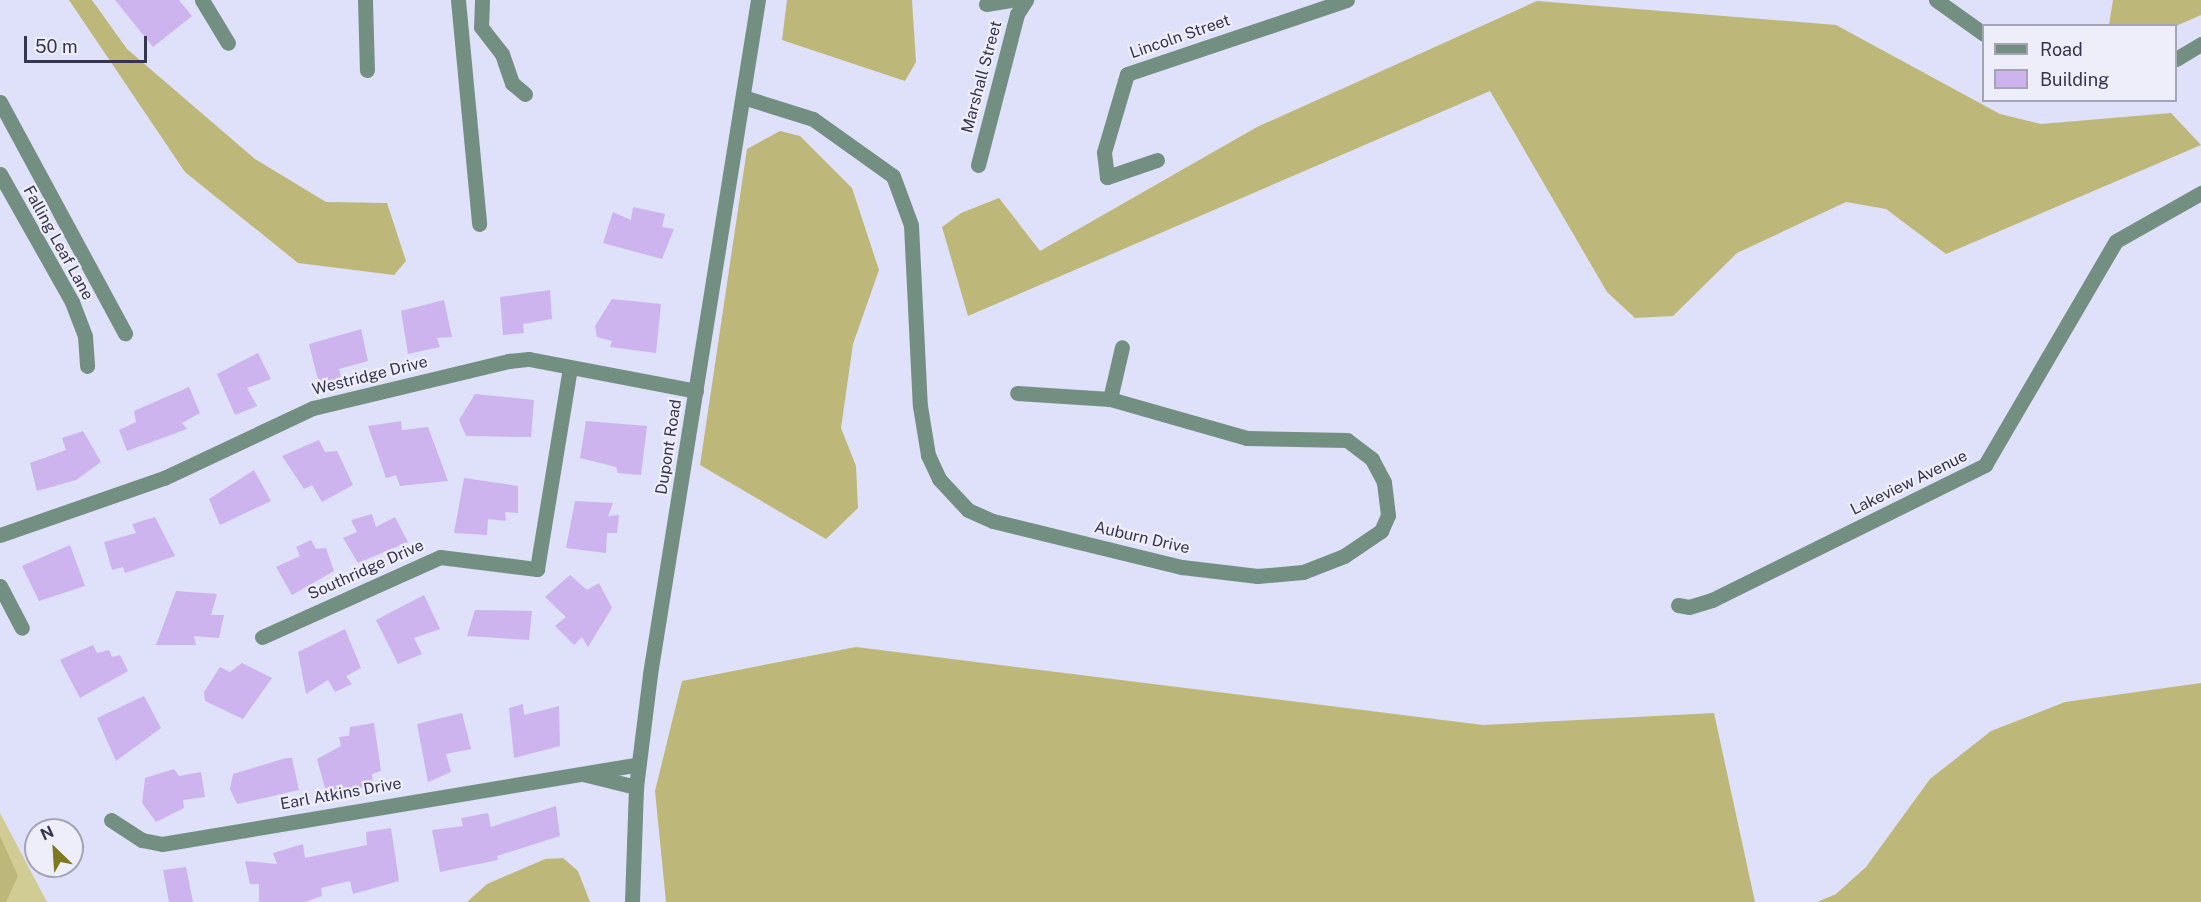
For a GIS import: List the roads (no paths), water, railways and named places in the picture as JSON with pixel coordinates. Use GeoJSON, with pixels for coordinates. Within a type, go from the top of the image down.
{"type":"FeatureCollection","features":[{"type":"Feature","properties":{"kind":"street"},"geometry":{"type":"LineString","coordinates":[[202,0],[228,44]]}},
{"type":"Feature","properties":{"kind":"street"},"geometry":{"type":"LineString","coordinates":[[365,0],[367,70]]}},
{"type":"Feature","properties":{"kind":"street"},"geometry":{"type":"LineString","coordinates":[[458,0],[479,224]]}},
{"type":"Feature","properties":{"kind":"street"},"geometry":{"type":"LineString","coordinates":[[482,0],[482,27],[502,54],[512,83],[525,94]]}},
{"type":"Feature","properties":{"kind":"street","name":"Dupont Road"},"geometry":{"type":"LineString","coordinates":[[632,902],[638,764],[758,0]]}},
{"type":"Feature","properties":{"kind":"street","name":"Marshall Street"},"geometry":{"type":"LineString","coordinates":[[986,4],[1011,0]]}},
{"type":"Feature","properties":{"kind":"street","name":"Marshall Street"},"geometry":{"type":"LineString","coordinates":[[978,165],[1017,14],[1026,0]]}},
{"type":"Feature","properties":{"kind":"street","name":"Lincoln Street"},"geometry":{"type":"LineString","coordinates":[[1157,160],[1107,177],[1104,152],[1127,74],[1347,0]]}},
{"type":"Feature","properties":{"kind":"street"},"geometry":{"type":"LineString","coordinates":[[1936,0],[1982,33]]}},
{"type":"Feature","properties":{"kind":"street"},"geometry":{"type":"LineString","coordinates":[[2177,58],[2201,44]]}},
{"type":"Feature","properties":{"kind":"street","name":"Auburn Drive"},"geometry":{"type":"LineString","coordinates":[[743,97],[813,119],[892,176],[911,225],[920,406],[928,455],[939,479],[968,510],[993,521],[1182,567],[1257,576],[1303,572],[1344,556],[1373,538],[1388,516],[1384,482],[1359,445],[1247,438],[1110,399],[1017,393]]}},
{"type":"Feature","properties":{"kind":"street"},"geometry":{"type":"LineString","coordinates":[[0,102],[125,333]]}},
{"type":"Feature","properties":{"kind":"street","name":"Falling Leaf Lane"},"geometry":{"type":"LineString","coordinates":[[0,174],[72,302],[85,336],[87,366]]}},
{"type":"Feature","properties":{"kind":"street","name":"Lakeview Avenue"},"geometry":{"type":"LineString","coordinates":[[1678,605],[1689,608],[1712,600],[1985,465],[2116,241],[2201,193]]}},
{"type":"Feature","properties":{"kind":"street"},"geometry":{"type":"LineString","coordinates":[[1110,399],[1122,347]]}},
{"type":"Feature","properties":{"kind":"street","name":"Westridge Drive"},"geometry":{"type":"LineString","coordinates":[[0,535],[164,478],[334,401],[509,362],[529,359],[696,391]]}},
{"type":"Feature","properties":{"kind":"street","name":"Southridge Drive"},"geometry":{"type":"LineString","coordinates":[[262,637],[440,557],[537,569],[570,368]]}},
{"type":"Feature","properties":{"kind":"street"},"geometry":{"type":"LineString","coordinates":[[0,586],[22,628]]}},
{"type":"Feature","properties":{"kind":"street","name":"Earl Atkins Drive"},"geometry":{"type":"LineString","coordinates":[[111,820],[142,840],[162,844],[583,774],[599,766],[638,764]]}},
{"type":"Feature","properties":{"kind":"street","name":"Earl Atkins Drive"},"geometry":{"type":"LineString","coordinates":[[583,774],[636,787]]}}]}
